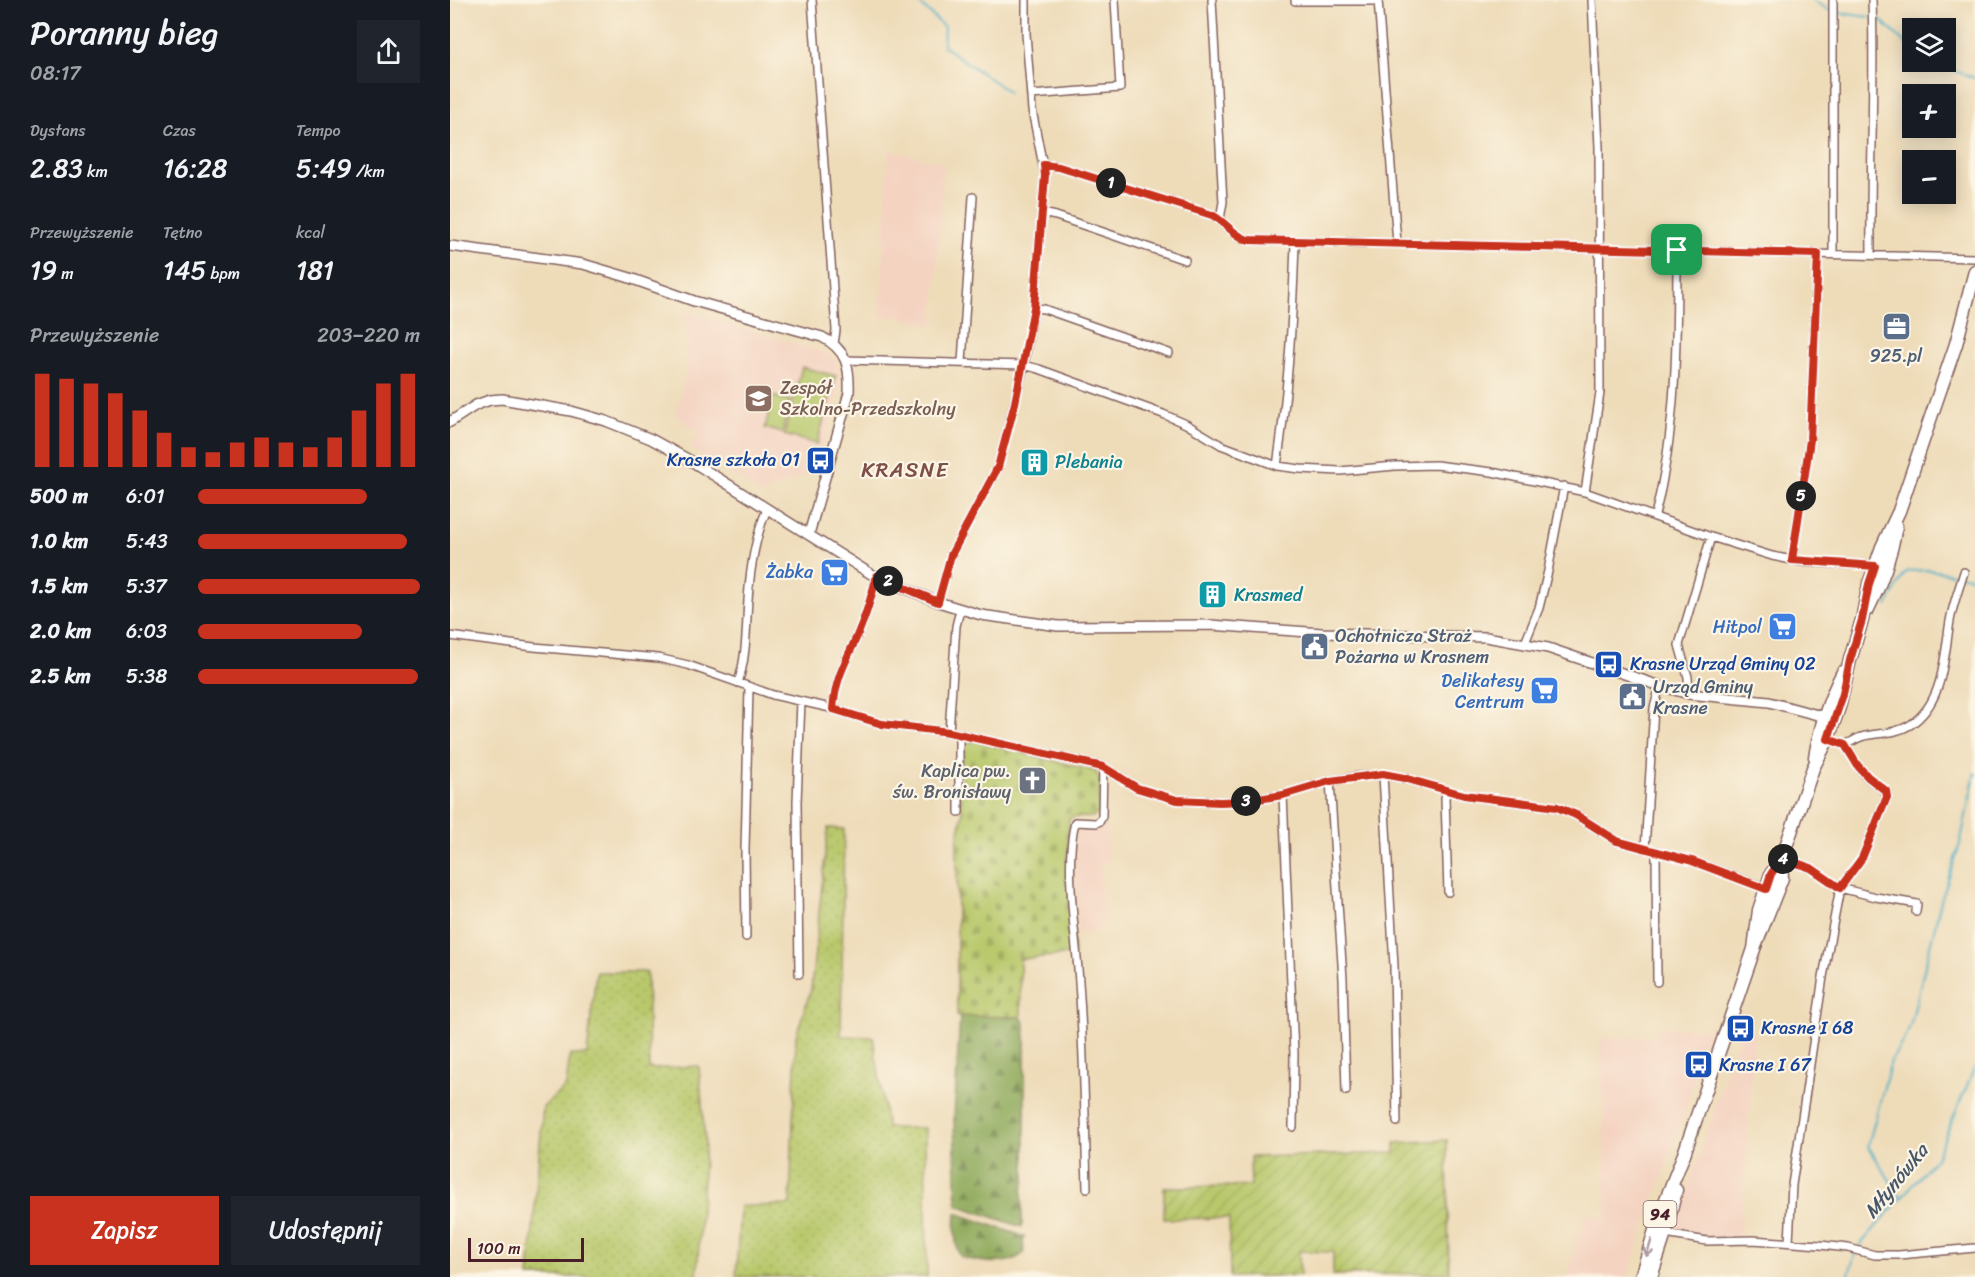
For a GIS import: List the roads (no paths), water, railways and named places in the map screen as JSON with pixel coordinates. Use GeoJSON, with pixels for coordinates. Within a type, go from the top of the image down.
{"type":"FeatureCollection","features":[{"type":"Feature","properties":{"kind":"main road","name":"94"},"geometry":{"type":"LineString","coordinates":[[1862,620],[1879,588],[1890,555],[1899,512],[1956,344],[1975,271]]}},
{"type":"Feature","properties":{"kind":"main road","name":"94"},"geometry":{"type":"LineString","coordinates":[[1956,344],[1975,300]]}},
{"type":"Feature","properties":{"kind":"main road","name":"94"},"geometry":{"type":"LineString","coordinates":[[1641,1277],[1659,1217],[1684,1154],[1754,949],[1771,910],[1780,882],[1782,859],[1813,768],[1830,735],[1839,707],[1869,584],[1882,547],[1899,512]]}},
{"type":"Feature","properties":{"kind":"main road","name":"94"},"geometry":{"type":"LineString","coordinates":[[1813,768],[1818,735],[1833,691],[1850,660]]}},
{"type":"Feature","properties":{"kind":"main road","name":"94"},"geometry":{"type":"LineString","coordinates":[[1754,949],[1759,910],[1771,874],[1782,859]]}},
{"type":"Feature","properties":{"kind":"main road","name":"94"},"geometry":{"type":"LineString","coordinates":[[1651,1277],[1665,1234],[1684,1154]]}},
{"type":"Feature","properties":{"kind":"street"},"geometry":{"type":"LineString","coordinates":[[812,0],[836,319],[834,344]]}},
{"type":"Feature","properties":{"kind":"street"},"geometry":{"type":"LineString","coordinates":[[938,602],[951,555],[998,467],[1024,365],[1034,308],[1045,176],[1036,135],[1031,95],[1026,0]]}},
{"type":"Feature","properties":{"kind":"street"},"geometry":{"type":"LineString","coordinates":[[1031,95],[1120,88],[1115,0]]}},
{"type":"Feature","properties":{"kind":"street"},"geometry":{"type":"LineString","coordinates":[[1212,0],[1223,202],[1220,219]]}},
{"type":"Feature","properties":{"kind":"street"},"geometry":{"type":"LineString","coordinates":[[1586,492],[1600,393],[1601,248],[1598,92],[1592,0]]}},
{"type":"Feature","properties":{"kind":"street"},"geometry":{"type":"LineString","coordinates":[[1833,0],[1833,254]]}},
{"type":"Feature","properties":{"kind":"street"},"geometry":{"type":"LineString","coordinates":[[1871,254],[1870,177],[1874,87],[1872,0]]}},
{"type":"Feature","properties":{"kind":"street"},"geometry":{"type":"LineString","coordinates":[[1295,1],[1378,1],[1396,243]]}},
{"type":"Feature","properties":{"kind":"street"},"geometry":{"type":"LineString","coordinates":[[1044,165],[1059,167],[1212,215],[1220,219],[1232,232],[1248,240],[1975,258]]}},
{"type":"Feature","properties":{"kind":"street"},"geometry":{"type":"LineString","coordinates":[[962,362],[973,197]]}},
{"type":"Feature","properties":{"kind":"street"},"geometry":{"type":"LineString","coordinates":[[1042,213],[1185,260]]}},
{"type":"Feature","properties":{"kind":"street"},"geometry":{"type":"LineString","coordinates":[[1277,466],[1284,419],[1294,302],[1295,241]]}},
{"type":"Feature","properties":{"kind":"street"},"geometry":{"type":"LineString","coordinates":[[450,246],[559,260],[602,269],[694,301],[815,335],[834,344],[846,360],[850,379],[849,393],[809,534]]}},
{"type":"Feature","properties":{"kind":"street"},"geometry":{"type":"LineString","coordinates":[[1654,515],[1668,448],[1673,405],[1677,250]]}},
{"type":"Feature","properties":{"kind":"street"},"geometry":{"type":"LineString","coordinates":[[1792,560],[1810,440],[1818,254]]}},
{"type":"Feature","properties":{"kind":"street"},"geometry":{"type":"LineString","coordinates":[[1034,308],[1044,309],[1169,353]]}},
{"type":"Feature","properties":{"kind":"street"},"geometry":{"type":"LineString","coordinates":[[846,360],[1024,365],[1163,414],[1186,424],[1221,445],[1277,466],[1340,471],[1436,465],[1492,472],[1586,492],[1711,537],[1792,560],[1875,566],[1890,555]]}},
{"type":"Feature","properties":{"kind":"street"},"geometry":{"type":"LineString","coordinates":[[450,422],[476,405],[490,400],[530,402],[606,421],[651,439],[877,576],[938,602],[981,615],[1058,626],[1210,625],[1322,633],[1469,635],[1525,643],[1689,694],[1769,702],[1825,717]]}},
{"type":"Feature","properties":{"kind":"street"},"geometry":{"type":"LineString","coordinates":[[1525,643],[1539,608],[1546,580],[1564,486]]}},
{"type":"Feature","properties":{"kind":"street"},"geometry":{"type":"LineString","coordinates":[[738,683],[745,653],[748,596],[754,559],[760,526],[767,509]]}},
{"type":"Feature","properties":{"kind":"street"},"geometry":{"type":"LineString","coordinates":[[1689,694],[1688,676],[1679,645],[1711,537]]}},
{"type":"Feature","properties":{"kind":"street"},"geometry":{"type":"LineString","coordinates":[[1875,566],[1880,578],[1879,588]]}},
{"type":"Feature","properties":{"kind":"street"},"geometry":{"type":"LineString","coordinates":[[1845,745],[1861,737],[1895,732],[1910,725],[1926,712],[1943,670],[1954,604],[1964,572]]}},
{"type":"Feature","properties":{"kind":"street"},"geometry":{"type":"LineString","coordinates":[[833,709],[834,689],[839,672],[861,626],[877,576]]}},
{"type":"Feature","properties":{"kind":"street"},"geometry":{"type":"LineString","coordinates":[[949,732],[956,626],[960,610]]}},
{"type":"Feature","properties":{"kind":"street"},"geometry":{"type":"LineString","coordinates":[[450,636],[534,647],[658,658],[688,665],[748,688],[882,724],[949,732],[1103,767],[1137,788],[1177,800],[1220,802],[1283,795],[1330,781],[1383,774],[1464,795],[1557,807],[1576,815],[1617,841],[1707,866],[1766,889],[1780,882]]}},
{"type":"Feature","properties":{"kind":"street"},"geometry":{"type":"LineString","coordinates":[[1645,849],[1654,708],[1660,686]]}},
{"type":"Feature","properties":{"kind":"street"},"geometry":{"type":"LineString","coordinates":[[747,937],[745,850],[748,688]]}},
{"type":"Feature","properties":{"kind":"street"},"geometry":{"type":"LineString","coordinates":[[799,974],[797,802],[801,701]]}},
{"type":"Feature","properties":{"kind":"street"},"geometry":{"type":"LineString","coordinates":[[1825,717],[1839,707]]}},
{"type":"Feature","properties":{"kind":"street"},"geometry":{"type":"LineString","coordinates":[[1789,1242],[1792,1185],[1823,977],[1840,888],[1862,858],[1887,797],[1886,791],[1858,766],[1845,745],[1830,735],[1825,717]]}},
{"type":"Feature","properties":{"kind":"street"},"geometry":{"type":"LineString","coordinates":[[959,734],[959,813]]}},
{"type":"Feature","properties":{"kind":"street"},"geometry":{"type":"LineString","coordinates":[[1087,1188],[1082,1029],[1071,840],[1075,822],[1096,823],[1100,821],[1103,767]]}},
{"type":"Feature","properties":{"kind":"street"},"geometry":{"type":"LineString","coordinates":[[1383,774],[1394,966],[1397,1122]]}},
{"type":"Feature","properties":{"kind":"street"},"geometry":{"type":"LineString","coordinates":[[1330,781],[1343,979],[1346,1090]]}},
{"type":"Feature","properties":{"kind":"street"},"geometry":{"type":"LineString","coordinates":[[1447,790],[1444,798],[1448,892]]}},
{"type":"Feature","properties":{"kind":"street"},"geometry":{"type":"LineString","coordinates":[[1283,795],[1293,1044],[1293,1127]]}},
{"type":"Feature","properties":{"kind":"street"},"geometry":{"type":"LineString","coordinates":[[1656,851],[1657,982]]}},
{"type":"Feature","properties":{"kind":"street"},"geometry":{"type":"LineString","coordinates":[[1782,859],[1811,868],[1840,888],[1917,904],[1916,912]]}},
{"type":"Feature","properties":{"kind":"street"},"geometry":{"type":"LineString","coordinates":[[1766,889],[1771,910]]}},
{"type":"Feature","properties":{"kind":"street"},"geometry":{"type":"LineString","coordinates":[[1665,1234],[1707,1241],[1789,1242],[1848,1248],[1875,1255],[1975,1248]]}},
{"type":"Feature","properties":{"kind":"waterway"},"geometry":{"type":"LineString","coordinates":[[916,0],[944,27],[943,46],[1009,92]]}},
{"type":"Feature","properties":{"kind":"waterway"},"geometry":{"type":"LineString","coordinates":[[1813,0],[1830,11]]}},
{"type":"Feature","properties":{"kind":"waterway"},"geometry":{"type":"LineString","coordinates":[[1839,13],[1869,17]]}},
{"type":"Feature","properties":{"kind":"waterway"},"geometry":{"type":"LineString","coordinates":[[1878,18],[1902,40]]}},
{"type":"Feature","properties":{"kind":"waterway"},"geometry":{"type":"LineString","coordinates":[[1956,71],[1975,78]]}},
{"type":"Feature","properties":{"kind":"waterway"},"geometry":{"type":"LineString","coordinates":[[1887,606],[1908,571],[1929,570],[1975,578]]}},
{"type":"Feature","properties":{"kind":"waterway"},"geometry":{"type":"LineString","coordinates":[[1901,1198],[1868,1146],[1891,1061],[1911,1023],[1941,901],[1960,844],[1975,773]]}},
{"type":"Feature","properties":{"kind":"waterway","name":"Młynówka"},"geometry":{"type":"LineString","coordinates":[[1848,1277],[1859,1246],[1936,1158],[1975,1067]]}},
{"type":"Feature","properties":{"kind":"place","name":"925.pl"},"geometry":{"type":"Point","coordinates":[1896,327]}},
{"type":"Feature","properties":{"kind":"place","name":"Zespół Szkolno-Przedszkolny"},"geometry":{"type":"Point","coordinates":[759,398]}},
{"type":"Feature","properties":{"kind":"place","name":"Krasne szkoła 01"},"geometry":{"type":"Point","coordinates":[821,460]}},
{"type":"Feature","properties":{"kind":"place","name":"Plebania"},"geometry":{"type":"Point","coordinates":[1034,462]}},
{"type":"Feature","properties":{"kind":"place","name":"Żabka"},"geometry":{"type":"Point","coordinates":[834,572]}},
{"type":"Feature","properties":{"kind":"place","name":"Krasmed"},"geometry":{"type":"Point","coordinates":[1213,595]}},
{"type":"Feature","properties":{"kind":"place","name":"Hitpol"},"geometry":{"type":"Point","coordinates":[1783,627]}},
{"type":"Feature","properties":{"kind":"place","name":"Ochotnicza Straż Pożarna w Krasnem"},"geometry":{"type":"Point","coordinates":[1314,646]}},
{"type":"Feature","properties":{"kind":"place","name":"Krasne Urząd Gminy 02"},"geometry":{"type":"Point","coordinates":[1609,664]}},
{"type":"Feature","properties":{"kind":"place","name":"Delikatesy Centrum"},"geometry":{"type":"Point","coordinates":[1545,691]}},
{"type":"Feature","properties":{"kind":"place","name":"Urząd Gminy Krasne"},"geometry":{"type":"Point","coordinates":[1632,697]}},
{"type":"Feature","properties":{"kind":"place","name":"Kaplica pw. św. Bronisławy"},"geometry":{"type":"Point","coordinates":[1032,781]}},
{"type":"Feature","properties":{"kind":"place","name":"Krasne I 68"},"geometry":{"type":"Point","coordinates":[1740,1028]}},
{"type":"Feature","properties":{"kind":"place","name":"Krasne I 67"},"geometry":{"type":"Point","coordinates":[1698,1065]}},
{"type":"Feature","properties":{"kind":"district","name":"KRASNE"},"geometry":{"type":"Point","coordinates":[905,470]}}]}
